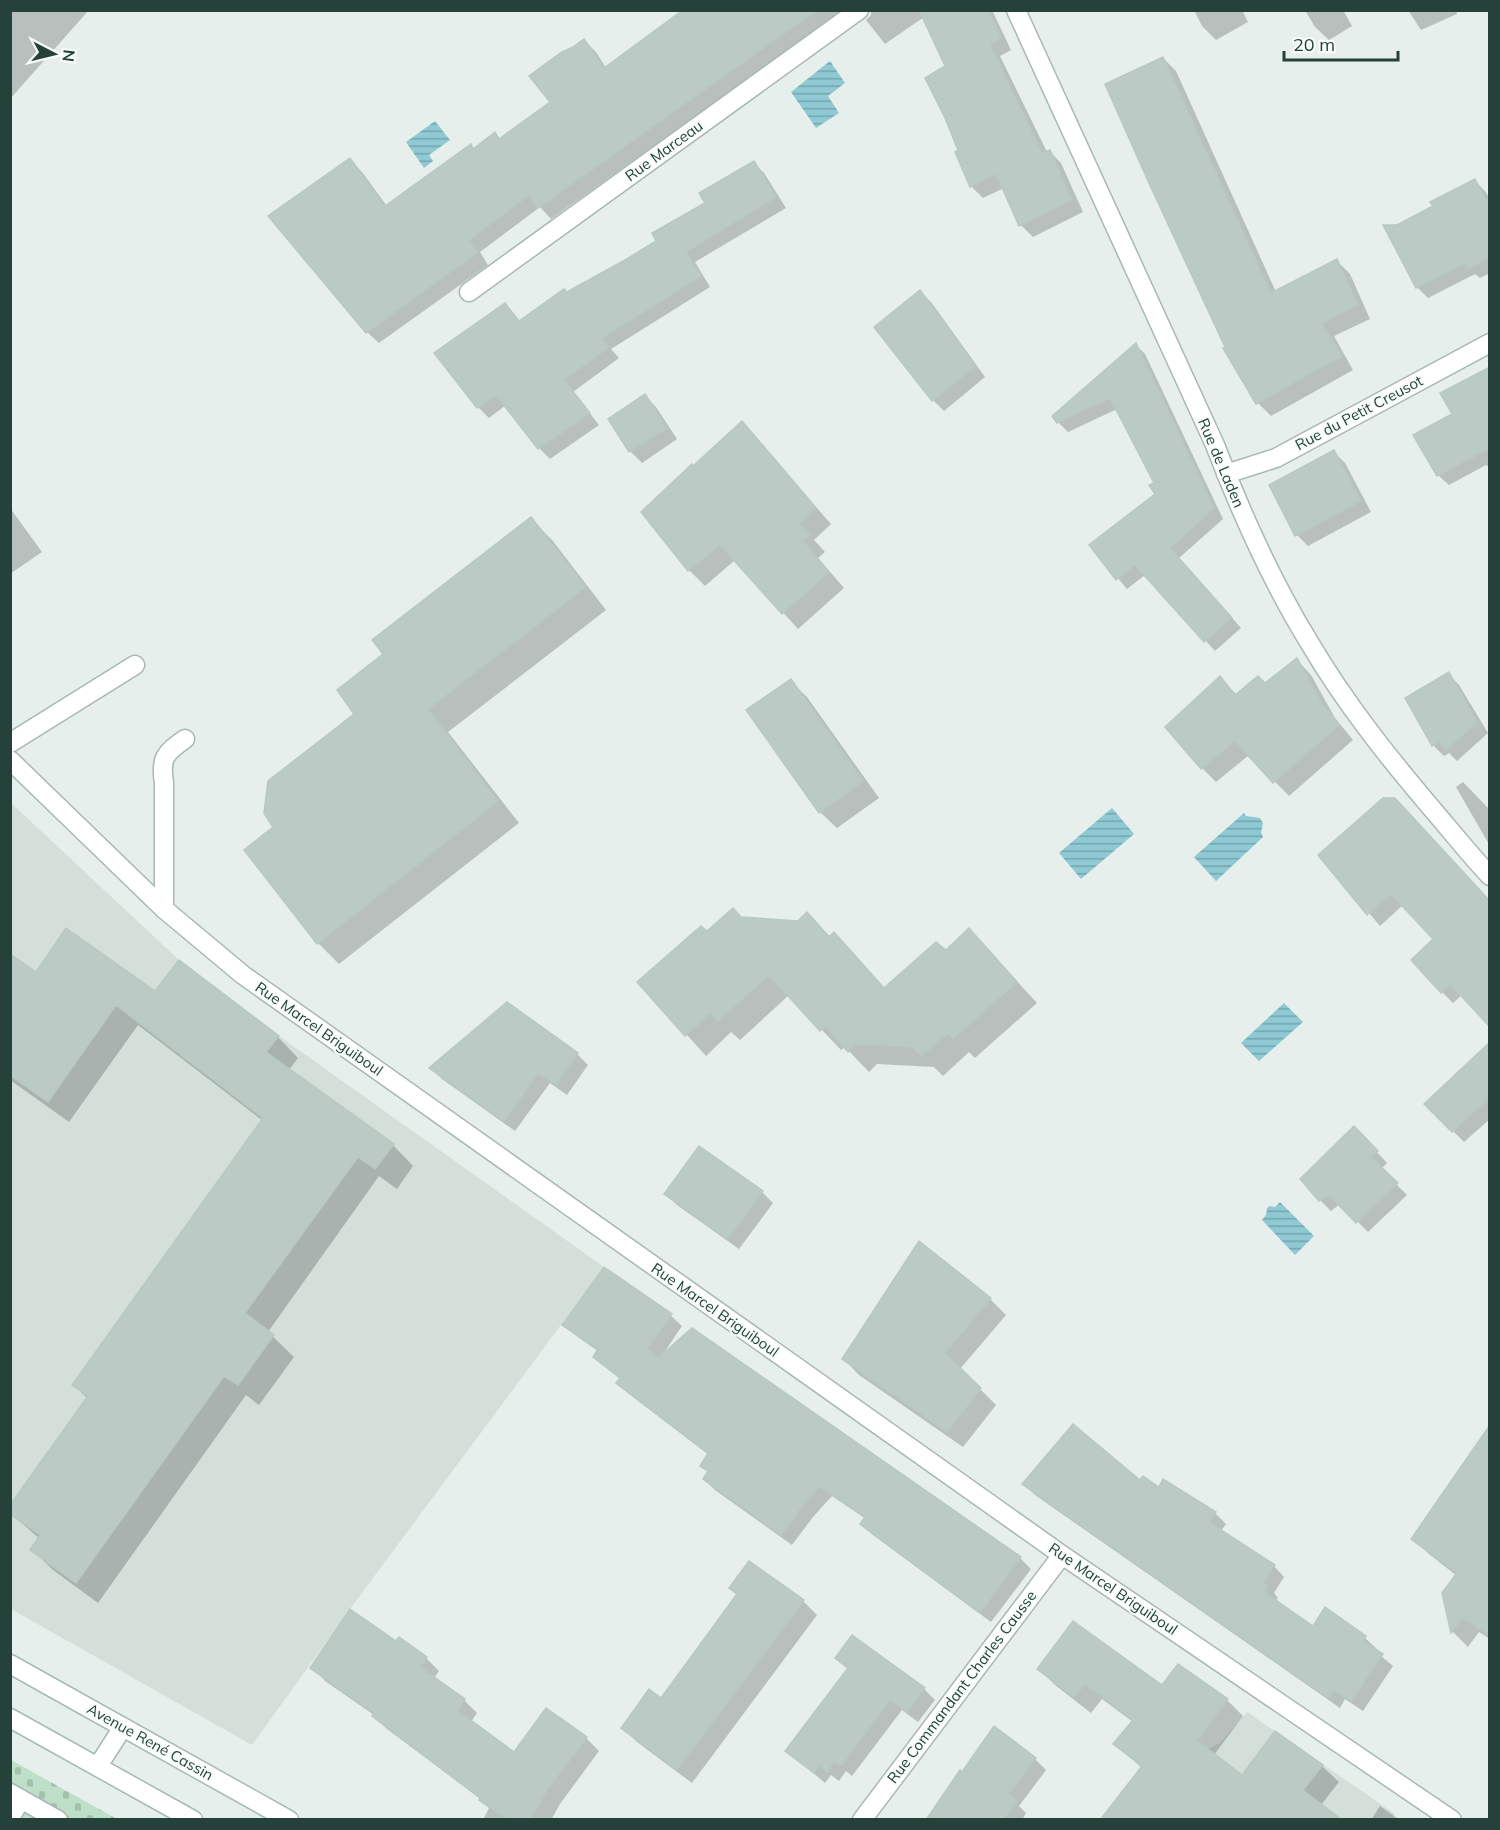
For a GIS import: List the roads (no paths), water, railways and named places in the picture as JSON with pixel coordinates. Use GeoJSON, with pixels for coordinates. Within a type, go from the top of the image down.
{"type":"FeatureCollection","features":[{"type":"Feature","properties":{"kind":"street","name":"Rue Marceau"},"geometry":{"type":"LineString","coordinates":[[469,292],[859,10]]}},
{"type":"Feature","properties":{"kind":"street","name":"Rue de Laden"},"geometry":{"type":"LineString","coordinates":[[1017,10],[1215,446],[1269,571],[1309,643],[1354,711],[1404,776],[1490,876]]}},
{"type":"Feature","properties":{"kind":"street","name":"Rue du Petit Creusot"},"geometry":{"type":"LineString","coordinates":[[1226,474],[1276,458],[1490,343]]}},
{"type":"Feature","properties":{"kind":"street"},"geometry":{"type":"LineString","coordinates":[[10,743],[135,665]]}},
{"type":"Feature","properties":{"kind":"street"},"geometry":{"type":"LineString","coordinates":[[164,909],[162,769],[165,756],[184,738]]}},
{"type":"Feature","properties":{"kind":"street","name":"Rue Marcel Briguiboul"},"geometry":{"type":"LineString","coordinates":[[10,760],[164,909],[243,975],[1062,1555],[1452,1820]]}},
{"type":"Feature","properties":{"kind":"street","name":"Rue Commandant Charles Causse"},"geometry":{"type":"LineString","coordinates":[[862,1820],[1062,1555]]}},
{"type":"Feature","properties":{"kind":"street","name":"Avenue René Cassin"},"geometry":{"type":"LineString","coordinates":[[10,1664],[289,1820]]}},
{"type":"Feature","properties":{"kind":"street"},"geometry":{"type":"LineString","coordinates":[[10,1718],[193,1820]]}},
{"type":"Feature","properties":{"kind":"street"},"geometry":{"type":"LineString","coordinates":[[98,1767],[123,1727]]}},
{"type":"Feature","properties":{"kind":"street"},"geometry":{"type":"LineString","coordinates":[[10,1818],[16,1796],[58,1820]]}},
{"type":"Feature","properties":{"kind":"water"},"geometry":{"type":"Polygon","coordinates":[[[830,61],[845,83],[828,96],[839,113],[816,128],[791,92],[830,61]]]}},
{"type":"Feature","properties":{"kind":"water"},"geometry":{"type":"Polygon","coordinates":[[[435,121],[450,140],[429,155],[433,161],[424,168],[406,142],[435,121]]]}},
{"type":"Feature","properties":{"kind":"water"},"geometry":{"type":"Polygon","coordinates":[[[1112,808],[1134,834],[1081,879],[1059,853],[1112,808]]]}},
{"type":"Feature","properties":{"kind":"water"},"geometry":{"type":"Polygon","coordinates":[[[1244,813],[1246,816],[1260,818],[1263,823],[1261,833],[1263,837],[1216,881],[1194,857],[1244,813]]]}},
{"type":"Feature","properties":{"kind":"water"},"geometry":{"type":"Polygon","coordinates":[[[1284,1003],[1303,1022],[1259,1061],[1241,1043],[1284,1003]]]}},
{"type":"Feature","properties":{"kind":"water"},"geometry":{"type":"Polygon","coordinates":[[[1280,1202],[1314,1236],[1295,1255],[1262,1220],[1267,1208],[1275,1207],[1280,1202]]]}}]}
